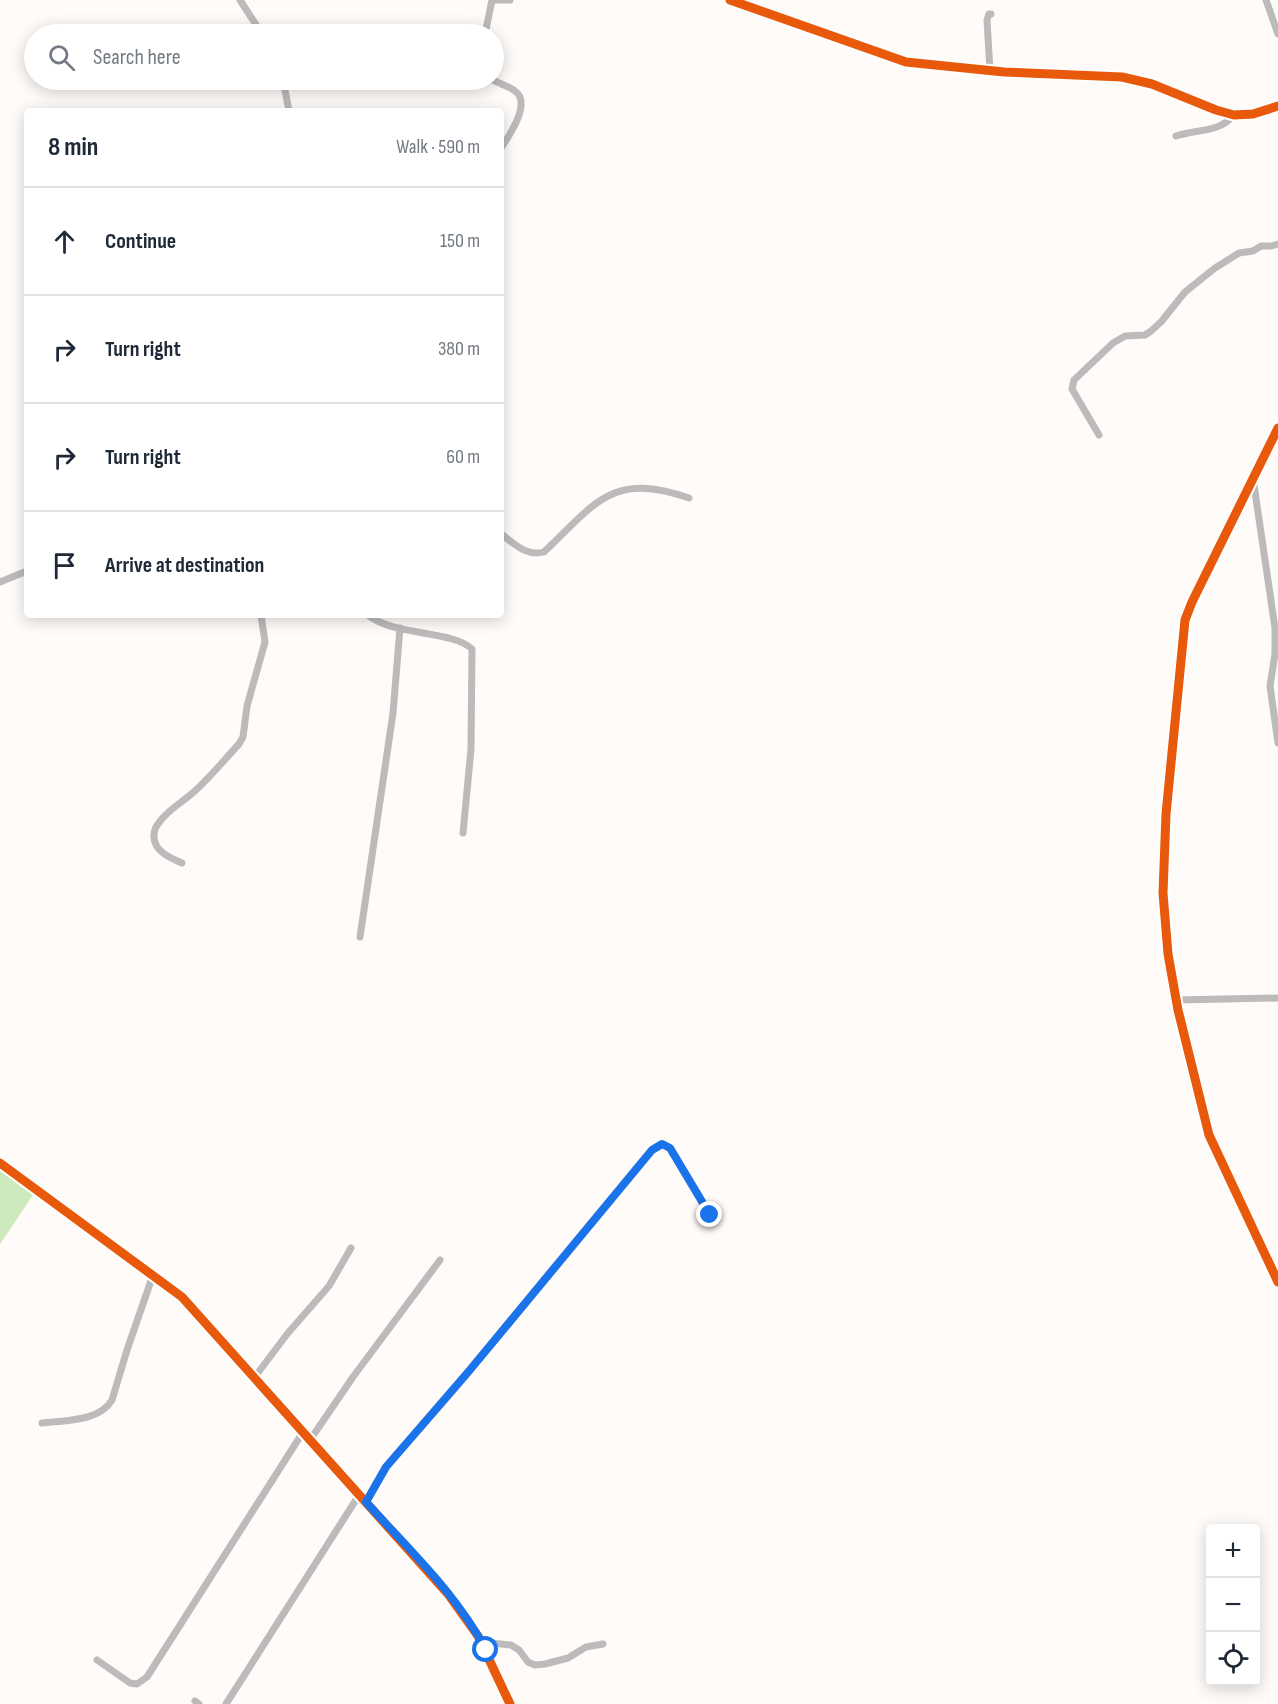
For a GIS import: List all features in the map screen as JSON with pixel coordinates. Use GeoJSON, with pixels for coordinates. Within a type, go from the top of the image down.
{"type":"FeatureCollection","features":[{"type":"Feature","properties":{"kind":"street"},"geometry":{"type":"LineString","coordinates":[[240,0],[256,24]]}},
{"type":"Feature","properties":{"kind":"street"},"geometry":{"type":"LineString","coordinates":[[487,24],[493,0],[510,0]]}},
{"type":"Feature","properties":{"kind":"street"},"geometry":{"type":"LineString","coordinates":[[730,0],[896,59],[990,71],[1122,77],[1152,84],[1216,111],[1234,114],[1253,114],[1278,106]]}},
{"type":"Feature","properties":{"kind":"street"},"geometry":{"type":"LineString","coordinates":[[1266,0],[1278,34]]}},
{"type":"Feature","properties":{"kind":"street"},"geometry":{"type":"LineString","coordinates":[[990,71],[987,20],[991,14]]}},
{"type":"Feature","properties":{"kind":"street"},"geometry":{"type":"LineString","coordinates":[[504,85],[516,91],[522,102],[515,126],[504,143]]}},
{"type":"Feature","properties":{"kind":"street"},"geometry":{"type":"LineString","coordinates":[[285,90],[288,108]]}},
{"type":"Feature","properties":{"kind":"street"},"geometry":{"type":"LineString","coordinates":[[1176,136],[1217,128],[1227,123],[1234,114]]}},
{"type":"Feature","properties":{"kind":"street"},"geometry":{"type":"LineString","coordinates":[[1099,435],[1072,388],[1074,380],[1113,343],[1125,336],[1145,335],[1151,331],[1185,292],[1215,268],[1239,253],[1253,251],[1261,246],[1278,244]]}},
{"type":"Feature","properties":{"kind":"street"},"geometry":{"type":"LineString","coordinates":[[1277,1277],[1209,1135],[1176,1000],[1168,954],[1162,894],[1166,814],[1185,620],[1278,428]]}},
{"type":"Feature","properties":{"kind":"street"},"geometry":{"type":"LineString","coordinates":[[1253,478],[1275,628],[1275,654],[1270,686],[1278,743]]}},
{"type":"Feature","properties":{"kind":"street"},"geometry":{"type":"LineString","coordinates":[[504,536],[525,551],[537,554],[544,552],[593,503],[610,494],[636,488],[653,488],[689,498]]}},
{"type":"Feature","properties":{"kind":"street"},"geometry":{"type":"LineString","coordinates":[[0,582],[24,572]]}},
{"type":"Feature","properties":{"kind":"street"},"geometry":{"type":"LineString","coordinates":[[182,863],[162,853],[153,835],[156,826],[197,789],[243,737],[247,706],[265,642],[261,618]]}},
{"type":"Feature","properties":{"kind":"street"},"geometry":{"type":"LineString","coordinates":[[372,618],[400,628],[458,642],[472,649],[471,749],[463,833]]}},
{"type":"Feature","properties":{"kind":"street"},"geometry":{"type":"LineString","coordinates":[[360,937],[393,713],[400,628]]}},
{"type":"Feature","properties":{"kind":"street"},"geometry":{"type":"LineString","coordinates":[[1176,1000],[1278,998]]}},
{"type":"Feature","properties":{"kind":"street"},"geometry":{"type":"LineString","coordinates":[[366,1502],[386,1467],[469,1371],[652,1150],[662,1144],[670,1148],[710,1215]]}},
{"type":"Feature","properties":{"kind":"street"},"geometry":{"type":"LineString","coordinates":[[0,1163],[182,1297],[432,1574],[482,1642],[510,1704]]}},
{"type":"Feature","properties":{"kind":"street"},"geometry":{"type":"LineString","coordinates":[[254,1378],[288,1333],[332,1282],[351,1248]]}},
{"type":"Feature","properties":{"kind":"street"},"geometry":{"type":"LineString","coordinates":[[310,1440],[353,1377],[440,1260]]}},
{"type":"Feature","properties":{"kind":"street"},"geometry":{"type":"LineString","coordinates":[[42,1423],[94,1415],[108,1407],[153,1275]]}},
{"type":"Feature","properties":{"kind":"street"},"geometry":{"type":"LineString","coordinates":[[97,1660],[130,1683],[137,1684],[147,1677],[303,1432]]}},
{"type":"Feature","properties":{"kind":"street"},"geometry":{"type":"LineString","coordinates":[[226,1704],[359,1495]]}},
{"type":"Feature","properties":{"kind":"street"},"geometry":{"type":"LineString","coordinates":[[482,1642],[511,1645],[519,1650],[531,1664],[540,1665],[568,1658],[586,1647],[603,1644]]}},
{"type":"Feature","properties":{"kind":"green space"},"geometry":{"type":"Polygon","coordinates":[[[0,1167],[33,1195],[0,1244],[0,1167]]]}},
{"type":"Feature","properties":{"kind":"cycle path"},"geometry":{"type":"LineString","coordinates":[[730,0],[906,62],[1004,72],[1122,77],[1152,84],[1234,115],[1253,114],[1278,106]]}},
{"type":"Feature","properties":{"kind":"cycle path"},"geometry":{"type":"LineString","coordinates":[[1278,428],[1185,620],[1166,814],[1163,893],[1168,954],[1178,1010],[1209,1135],[1278,1282]]}},
{"type":"Feature","properties":{"kind":"cycle path"},"geometry":{"type":"LineString","coordinates":[[0,1163],[182,1297],[448,1594],[478,1636],[510,1704]]}},
{"type":"Feature","properties":{"kind":"route"},"geometry":{"type":"LineString","coordinates":[[486,1650],[468,1620],[432,1574],[366,1502],[386,1467],[469,1371],[652,1150],[662,1144],[670,1148],[710,1215]]}}]}
